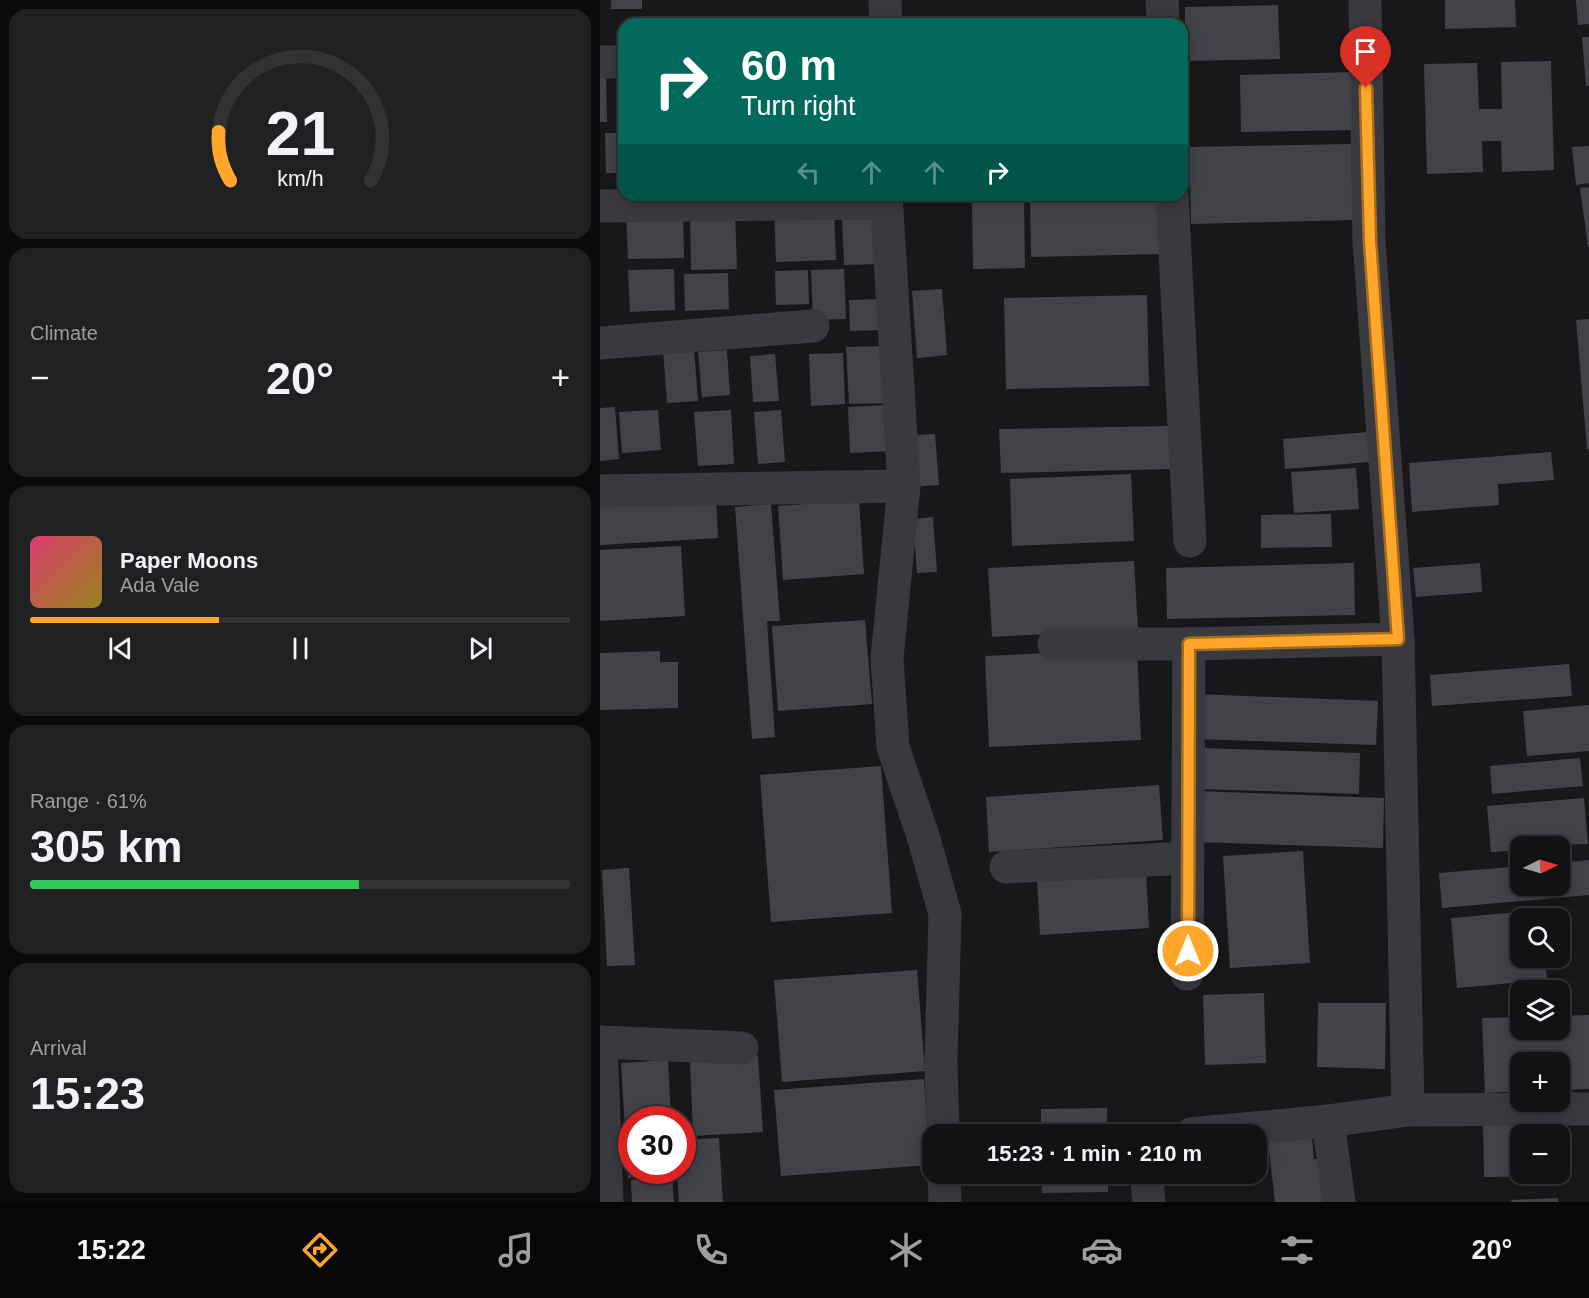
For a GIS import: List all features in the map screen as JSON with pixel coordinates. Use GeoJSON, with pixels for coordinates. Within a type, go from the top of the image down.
{"type":"FeatureCollection","features":[{"type":"Feature","properties":{"kind":"street"},"geometry":{"type":"LineString","coordinates":[[885,0],[886,18]]}},
{"type":"Feature","properties":{"kind":"street"},"geometry":{"type":"LineString","coordinates":[[1162,0],[1163,18]]}},
{"type":"Feature","properties":{"kind":"street"},"geometry":{"type":"LineString","coordinates":[[1365,0],[1370,241],[1398,639],[1408,1110]]}},
{"type":"Feature","properties":{"kind":"street"},"geometry":{"type":"LineString","coordinates":[[600,62],[618,62]]}},
{"type":"Feature","properties":{"kind":"street"},"geometry":{"type":"LineString","coordinates":[[600,206],[804,201]]}},
{"type":"Feature","properties":{"kind":"street"},"geometry":{"type":"LineString","coordinates":[[886,201],[904,486],[887,658],[893,747],[924,839],[945,914],[941,1062],[943,1124]]}},
{"type":"Feature","properties":{"kind":"street"},"geometry":{"type":"LineString","coordinates":[[1172,201],[1190,541]]}},
{"type":"Feature","properties":{"kind":"street"},"geometry":{"type":"LineString","coordinates":[[600,343],[813,326]]}},
{"type":"Feature","properties":{"kind":"street"},"geometry":{"type":"LineString","coordinates":[[600,491],[904,486]]}},
{"type":"Feature","properties":{"kind":"street"},"geometry":{"type":"LineString","coordinates":[[1054,644],[1189,644],[1398,639]]}},
{"type":"Feature","properties":{"kind":"street"},"geometry":{"type":"LineString","coordinates":[[1188,974],[1189,644]]}},
{"type":"Feature","properties":{"kind":"street"},"geometry":{"type":"LineString","coordinates":[[1006,867],[1188,858]]}},
{"type":"Feature","properties":{"kind":"street"},"geometry":{"type":"LineString","coordinates":[[607,1202],[601,1042],[742,1048]]}},
{"type":"Feature","properties":{"kind":"street"},"geometry":{"type":"LineString","coordinates":[[1267,1127],[1408,1110],[1589,1109]]}},
{"type":"Feature","properties":{"kind":"street"},"geometry":{"type":"LineString","coordinates":[[1328,1121],[1339,1202]]}},
{"type":"Feature","properties":{"kind":"street"},"geometry":{"type":"LineString","coordinates":[[944,1184],[945,1202]]}},
{"type":"Feature","properties":{"kind":"street"},"geometry":{"type":"LineString","coordinates":[[1147,1184],[1149,1202]]}},
{"type":"Feature","properties":{"kind":"building"},"geometry":{"type":"Polygon","coordinates":[[[611,0],[642,0],[642,9],[611,9],[611,0]]]}},
{"type":"Feature","properties":{"kind":"building"},"geometry":{"type":"Polygon","coordinates":[[[1445,0],[1515,0],[1516,27],[1445,29],[1445,0]]]}},
{"type":"Feature","properties":{"kind":"building"},"geometry":{"type":"Polygon","coordinates":[[[1576,0],[1589,0],[1589,24],[1578,25],[1576,0]]]}},
{"type":"Feature","properties":{"kind":"building"},"geometry":{"type":"Polygon","coordinates":[[[1278,5],[1280,59],[1188,61],[1188,18],[1185,18],[1185,7],[1278,5]]]}},
{"type":"Feature","properties":{"kind":"building"},"geometry":{"type":"Polygon","coordinates":[[[1582,37],[1589,37],[1589,86],[1586,86],[1582,37]]]}},
{"type":"Feature","properties":{"kind":"building"},"geometry":{"type":"Polygon","coordinates":[[[1551,61],[1554,170],[1502,172],[1501,141],[1482,141],[1483,172],[1427,174],[1424,64],[1477,63],[1479,109],[1502,109],[1501,62],[1551,61]]]}},
{"type":"Feature","properties":{"kind":"building"},"geometry":{"type":"Polygon","coordinates":[[[600,72],[606,72],[607,122],[600,122],[600,72]]]}},
{"type":"Feature","properties":{"kind":"building"},"geometry":{"type":"Polygon","coordinates":[[[1355,72],[1356,130],[1241,132],[1240,75],[1355,72]]]}},
{"type":"Feature","properties":{"kind":"building"},"geometry":{"type":"Polygon","coordinates":[[[605,133],[618,133],[618,173],[606,173],[605,133]]]}},
{"type":"Feature","properties":{"kind":"building"},"geometry":{"type":"Polygon","coordinates":[[[1351,144],[1353,220],[1191,224],[1189,147],[1351,144]]]}},
{"type":"Feature","properties":{"kind":"building"},"geometry":{"type":"Polygon","coordinates":[[[1589,146],[1589,183],[1576,185],[1572,147],[1589,146]]]}},
{"type":"Feature","properties":{"kind":"building"},"geometry":{"type":"Polygon","coordinates":[[[1589,187],[1589,247],[1588,247],[1580,188],[1589,187]]]}},
{"type":"Feature","properties":{"kind":"building"},"geometry":{"type":"Polygon","coordinates":[[[972,201],[1024,201],[1025,268],[973,269],[972,201]]]}},
{"type":"Feature","properties":{"kind":"building"},"geometry":{"type":"Polygon","coordinates":[[[1030,201],[1162,201],[1163,254],[1031,257],[1030,201]]]}},
{"type":"Feature","properties":{"kind":"building"},"geometry":{"type":"Polygon","coordinates":[[[834,207],[836,260],[776,262],[774,209],[834,207]]]}},
{"type":"Feature","properties":{"kind":"building"},"geometry":{"type":"Polygon","coordinates":[[[683,210],[684,258],[628,259],[626,212],[683,210]]]}},
{"type":"Feature","properties":{"kind":"building"},"geometry":{"type":"Polygon","coordinates":[[[735,213],[737,269],[691,270],[690,214],[735,213]]]}},
{"type":"Feature","properties":{"kind":"building"},"geometry":{"type":"Polygon","coordinates":[[[878,215],[880,264],[844,265],[842,217],[878,215]]]}},
{"type":"Feature","properties":{"kind":"building"},"geometry":{"type":"Polygon","coordinates":[[[674,269],[675,310],[630,312],[628,270],[674,269]]]}},
{"type":"Feature","properties":{"kind":"building"},"geometry":{"type":"Polygon","coordinates":[[[844,269],[846,319],[813,320],[811,270],[844,269]]]}},
{"type":"Feature","properties":{"kind":"building"},"geometry":{"type":"Polygon","coordinates":[[[808,270],[809,304],[776,305],[775,271],[808,270]]]}},
{"type":"Feature","properties":{"kind":"building"},"geometry":{"type":"Polygon","coordinates":[[[728,273],[729,309],[685,311],[684,274],[728,273]]]}},
{"type":"Feature","properties":{"kind":"building"},"geometry":{"type":"Polygon","coordinates":[[[942,289],[947,355],[917,358],[912,291],[942,289]]]}},
{"type":"Feature","properties":{"kind":"building"},"geometry":{"type":"Polygon","coordinates":[[[1147,295],[1149,386],[1006,389],[1004,298],[1147,295]]]}},
{"type":"Feature","properties":{"kind":"building"},"geometry":{"type":"Polygon","coordinates":[[[886,299],[887,330],[850,331],[849,300],[886,299]]]}},
{"type":"Feature","properties":{"kind":"building"},"geometry":{"type":"Polygon","coordinates":[[[1589,319],[1589,449],[1587,449],[1576,320],[1589,319]]]}},
{"type":"Feature","properties":{"kind":"building"},"geometry":{"type":"Polygon","coordinates":[[[889,346],[891,403],[849,404],[846,347],[889,346]]]}},
{"type":"Feature","properties":{"kind":"building"},"geometry":{"type":"Polygon","coordinates":[[[694,348],[698,401],[667,403],[663,350],[694,348]]]}},
{"type":"Feature","properties":{"kind":"building"},"geometry":{"type":"Polygon","coordinates":[[[727,350],[730,395],[702,397],[698,352],[727,350]]]}},
{"type":"Feature","properties":{"kind":"building"},"geometry":{"type":"Polygon","coordinates":[[[843,353],[845,404],[811,406],[809,354],[843,353]]]}},
{"type":"Feature","properties":{"kind":"building"},"geometry":{"type":"Polygon","coordinates":[[[775,354],[779,401],[753,402],[750,356],[775,354]]]}},
{"type":"Feature","properties":{"kind":"building"},"geometry":{"type":"Polygon","coordinates":[[[888,405],[891,451],[850,453],[848,407],[888,405]]]}},
{"type":"Feature","properties":{"kind":"building"},"geometry":{"type":"Polygon","coordinates":[[[615,407],[619,459],[600,461],[600,408],[615,407]]]}},
{"type":"Feature","properties":{"kind":"building"},"geometry":{"type":"Polygon","coordinates":[[[658,410],[661,450],[622,453],[619,412],[658,410]]]}},
{"type":"Feature","properties":{"kind":"building"},"geometry":{"type":"Polygon","coordinates":[[[731,410],[734,464],[698,466],[694,412],[731,410]]]}},
{"type":"Feature","properties":{"kind":"building"},"geometry":{"type":"Polygon","coordinates":[[[781,410],[785,462],[758,464],[754,412],[781,410]]]}},
{"type":"Feature","properties":{"kind":"building"},"geometry":{"type":"Polygon","coordinates":[[[1170,426],[1171,469],[1001,473],[999,429],[1170,426]]]}},
{"type":"Feature","properties":{"kind":"building"},"geometry":{"type":"Polygon","coordinates":[[[1368,432],[1370,462],[1285,469],[1283,439],[1368,432]]]}},
{"type":"Feature","properties":{"kind":"building"},"geometry":{"type":"Polygon","coordinates":[[[935,434],[939,485],[911,487],[907,436],[935,434]]]}},
{"type":"Feature","properties":{"kind":"building"},"geometry":{"type":"Polygon","coordinates":[[[1551,452],[1554,480],[1498,484],[1499,505],[1412,512],[1409,463],[1551,452]]]}},
{"type":"Feature","properties":{"kind":"building"},"geometry":{"type":"Polygon","coordinates":[[[1356,468],[1359,509],[1294,513],[1291,472],[1356,468]]]}},
{"type":"Feature","properties":{"kind":"building"},"geometry":{"type":"Polygon","coordinates":[[[1131,474],[1134,541],[1012,546],[1010,479],[1131,474]]]}},
{"type":"Feature","properties":{"kind":"building"},"geometry":{"type":"Polygon","coordinates":[[[716,499],[718,538],[600,545],[600,505],[716,499]]]}},
{"type":"Feature","properties":{"kind":"building"},"geometry":{"type":"Polygon","coordinates":[[[859,500],[864,574],[783,580],[778,506],[859,500]]]}},
{"type":"Feature","properties":{"kind":"building"},"geometry":{"type":"Polygon","coordinates":[[[771,504],[780,621],[767,621],[775,737],[752,739],[735,507],[771,504]]]}},
{"type":"Feature","properties":{"kind":"building"},"geometry":{"type":"Polygon","coordinates":[[[1331,514],[1332,547],[1261,548],[1261,515],[1331,514]]]}},
{"type":"Feature","properties":{"kind":"building"},"geometry":{"type":"Polygon","coordinates":[[[933,517],[937,572],[917,573],[913,519],[933,517]]]}},
{"type":"Feature","properties":{"kind":"building"},"geometry":{"type":"Polygon","coordinates":[[[681,546],[685,616],[600,621],[600,550],[681,546]]]}},
{"type":"Feature","properties":{"kind":"building"},"geometry":{"type":"Polygon","coordinates":[[[1134,561],[1138,629],[992,637],[988,568],[1134,561]]]}},
{"type":"Feature","properties":{"kind":"building"},"geometry":{"type":"Polygon","coordinates":[[[1354,563],[1355,615],[1167,619],[1166,568],[1354,563]]]}},
{"type":"Feature","properties":{"kind":"building"},"geometry":{"type":"Polygon","coordinates":[[[1480,563],[1482,592],[1416,597],[1413,568],[1480,563]]]}},
{"type":"Feature","properties":{"kind":"building"},"geometry":{"type":"Polygon","coordinates":[[[865,620],[872,704],[778,711],[772,626],[865,620]]]}},
{"type":"Feature","properties":{"kind":"building"},"geometry":{"type":"Polygon","coordinates":[[[1137,649],[1141,740],[989,747],[985,656],[1137,649]]]}},
{"type":"Feature","properties":{"kind":"building"},"geometry":{"type":"Polygon","coordinates":[[[660,651],[660,662],[678,662],[678,708],[600,710],[600,653],[660,651]]]}},
{"type":"Feature","properties":{"kind":"building"},"geometry":{"type":"Polygon","coordinates":[[[1569,664],[1572,696],[1432,706],[1430,675],[1569,664]]]}},
{"type":"Feature","properties":{"kind":"building"},"geometry":{"type":"Polygon","coordinates":[[[1197,694],[1378,701],[1376,745],[1195,739],[1197,694]]]}},
{"type":"Feature","properties":{"kind":"building"},"geometry":{"type":"Polygon","coordinates":[[[1589,705],[1589,751],[1527,756],[1523,711],[1589,705]]]}},
{"type":"Feature","properties":{"kind":"building"},"geometry":{"type":"Polygon","coordinates":[[[1200,748],[1360,753],[1359,794],[1199,789],[1200,748]]]}},
{"type":"Feature","properties":{"kind":"building"},"geometry":{"type":"Polygon","coordinates":[[[1580,758],[1583,786],[1492,794],[1490,766],[1580,758]]]}},
{"type":"Feature","properties":{"kind":"building"},"geometry":{"type":"Polygon","coordinates":[[[881,766],[892,913],[771,922],[760,775],[881,766]]]}},
{"type":"Feature","properties":{"kind":"building"},"geometry":{"type":"Polygon","coordinates":[[[1159,785],[1163,840],[989,852],[986,797],[1159,785]]]}},
{"type":"Feature","properties":{"kind":"building"},"geometry":{"type":"Polygon","coordinates":[[[1196,791],[1384,798],[1383,848],[1195,842],[1196,791]]]}},
{"type":"Feature","properties":{"kind":"building"},"geometry":{"type":"Polygon","coordinates":[[[1584,798],[1588,844],[1570,845],[1570,836],[1510,836],[1510,851],[1491,852],[1487,806],[1584,798]]]}},
{"type":"Feature","properties":{"kind":"building"},"geometry":{"type":"Polygon","coordinates":[[[1303,851],[1310,963],[1230,968],[1223,856],[1303,851]]]}},
{"type":"Feature","properties":{"kind":"building"},"geometry":{"type":"Polygon","coordinates":[[[1589,860],[1589,895],[1442,908],[1439,873],[1510,867],[1510,896],[1570,896],[1570,862],[1589,860]]]}},
{"type":"Feature","properties":{"kind":"building"},"geometry":{"type":"Polygon","coordinates":[[[629,868],[635,965],[607,966],[602,870],[629,868]]]}},
{"type":"Feature","properties":{"kind":"building"},"geometry":{"type":"Polygon","coordinates":[[[1146,872],[1149,928],[1040,935],[1037,879],[1146,872]]]}},
{"type":"Feature","properties":{"kind":"building"},"geometry":{"type":"Polygon","coordinates":[[[1510,913],[1510,968],[1546,968],[1547,980],[1510,980],[1510,983],[1457,988],[1451,918],[1510,913]]]}},
{"type":"Feature","properties":{"kind":"building"},"geometry":{"type":"Polygon","coordinates":[[[917,970],[925,1071],[782,1082],[774,980],[917,970]]]}},
{"type":"Feature","properties":{"kind":"building"},"geometry":{"type":"Polygon","coordinates":[[[1264,993],[1266,1063],[1205,1065],[1203,995],[1264,993]]]}},
{"type":"Feature","properties":{"kind":"building"},"geometry":{"type":"Polygon","coordinates":[[[1318,1003],[1386,1003],[1385,1069],[1317,1067],[1318,1003]]]}},
{"type":"Feature","properties":{"kind":"building"},"geometry":{"type":"Polygon","coordinates":[[[1589,1015],[1589,1089],[1570,1090],[1570,1052],[1510,1052],[1510,1092],[1485,1093],[1482,1018],[1510,1017],[1510,1040],[1570,1040],[1570,1016],[1589,1015]]]}},
{"type":"Feature","properties":{"kind":"building"},"geometry":{"type":"Polygon","coordinates":[[[758,1056],[763,1132],[696,1136],[696,1106],[692,1106],[690,1060],[758,1056]]]}},
{"type":"Feature","properties":{"kind":"building"},"geometry":{"type":"Polygon","coordinates":[[[668,1060],[670,1106],[624,1106],[621,1063],[668,1060]]]}},
{"type":"Feature","properties":{"kind":"building"},"geometry":{"type":"Polygon","coordinates":[[[924,1079],[927,1124],[922,1124],[922,1166],[781,1176],[774,1090],[924,1079]]]}},
{"type":"Feature","properties":{"kind":"building"},"geometry":{"type":"Polygon","coordinates":[[[1107,1108],[1107,1124],[1041,1124],[1041,1109],[1107,1108]]]}},
{"type":"Feature","properties":{"kind":"building"},"geometry":{"type":"Polygon","coordinates":[[[1483,1125],[1510,1125],[1510,1177],[1484,1177],[1483,1125]]]}},
{"type":"Feature","properties":{"kind":"building"},"geometry":{"type":"Polygon","coordinates":[[[719,1138],[723,1202],[679,1202],[678,1184],[696,1184],[696,1139],[719,1138]]]}},
{"type":"Feature","properties":{"kind":"building"},"geometry":{"type":"Polygon","coordinates":[[[1312,1138],[1314,1159],[1322,1159],[1326,1202],[1275,1202],[1268,1142],[1312,1138]]]}},
{"type":"Feature","properties":{"kind":"building"},"geometry":{"type":"Polygon","coordinates":[[[631,1184],[672,1184],[674,1202],[632,1202],[631,1184]]]}},
{"type":"Feature","properties":{"kind":"building"},"geometry":{"type":"Polygon","coordinates":[[[1042,1184],[1108,1184],[1108,1192],[1042,1193],[1042,1184]]]}},
{"type":"Feature","properties":{"kind":"building"},"geometry":{"type":"Polygon","coordinates":[[[1558,1198],[1558,1202],[1512,1202],[1511,1200],[1558,1198]]]}},
{"type":"Feature","properties":{"kind":"route"},"geometry":{"type":"LineString","coordinates":[[1188,951],[1189,644],[1398,639],[1370,241],[1366,88]]}}]}
